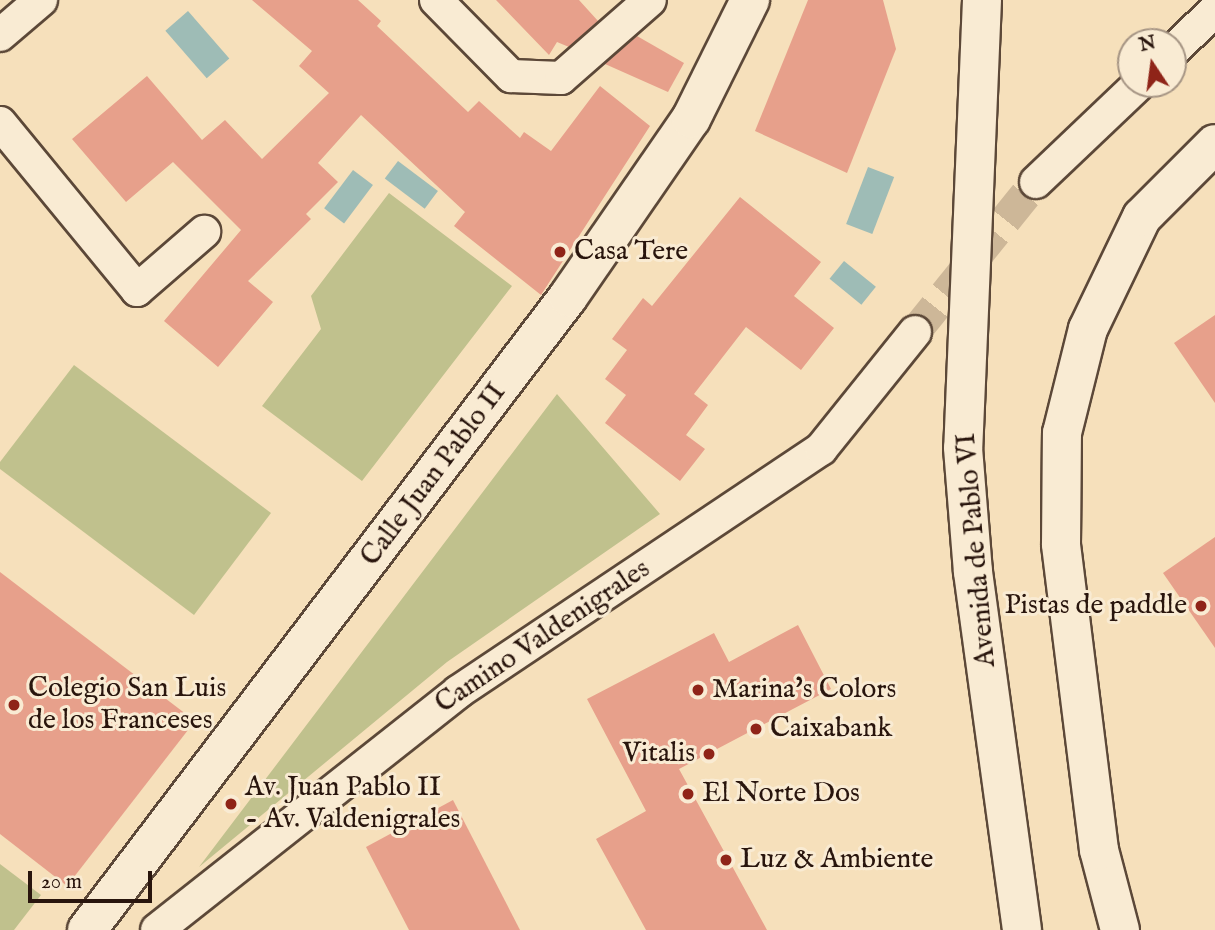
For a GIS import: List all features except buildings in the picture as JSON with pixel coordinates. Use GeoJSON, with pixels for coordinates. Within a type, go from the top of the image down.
{"type":"FeatureCollection","features":[{"type":"Feature","properties":{"kind":"main road","name":"Calle Juan Pablo II"},"geometry":{"type":"LineString","coordinates":[[87,930],[568,297],[691,119],[750,0]]}},
{"type":"Feature","properties":{"kind":"main road","name":"Avenida de Pablo VI"},"geometry":{"type":"LineString","coordinates":[[982,0],[963,447],[973,572],[1022,930]]}},
{"type":"Feature","properties":{"kind":"main road"},"geometry":{"type":"LineString","coordinates":[[1121,930],[1099,850],[1061,544],[1062,433],[1088,329],[1142,217],[1215,144]]}},
{"type":"Feature","properties":{"kind":"street"},"geometry":{"type":"LineString","coordinates":[[2,28],[41,0]]}},
{"type":"Feature","properties":{"kind":"street"},"geometry":{"type":"LineString","coordinates":[[436,0],[511,76],[561,78],[650,0]]}},
{"type":"Feature","properties":{"kind":"street"},"geometry":{"type":"LineString","coordinates":[[1187,37],[1215,10]]}},
{"type":"Feature","properties":{"kind":"street"},"geometry":{"type":"LineString","coordinates":[[1036,182],[1124,98]]}},
{"type":"Feature","properties":{"kind":"street"},"geometry":{"type":"LineString","coordinates":[[0,123],[137,290],[204,232]]}},
{"type":"Feature","properties":{"kind":"street","name":"Camino Valdenigrales"},"geometry":{"type":"LineString","coordinates":[[157,930],[458,692],[821,449],[915,332]]}},
{"type":"Feature","properties":{"kind":"green space"},"geometry":{"type":"Polygon","coordinates":[[[389,193],[512,286],[362,481],[262,406],[321,329],[311,296],[389,193]]]}},
{"type":"Feature","properties":{"kind":"green space"},"geometry":{"type":"Polygon","coordinates":[[[74,365],[271,513],[194,615],[0,469],[0,462],[74,365]]]}},
{"type":"Feature","properties":{"kind":"green space"},"geometry":{"type":"Polygon","coordinates":[[[557,394],[660,514],[447,662],[199,867],[557,394]]]}},
{"type":"Feature","properties":{"kind":"green space"},"geometry":{"type":"Polygon","coordinates":[[[0,864],[41,895],[14,930],[0,930],[0,864]]]}},
{"type":"Feature","properties":{"kind":"water"},"geometry":{"type":"Polygon","coordinates":[[[188,11],[229,59],[207,78],[165,31],[188,11]]]}},
{"type":"Feature","properties":{"kind":"water"},"geometry":{"type":"Polygon","coordinates":[[[398,161],[438,191],[425,209],[385,179],[398,161]]]}},
{"type":"Feature","properties":{"kind":"water"},"geometry":{"type":"Polygon","coordinates":[[[868,167],[894,177],[872,234],[846,224],[868,167]]]}},
{"type":"Feature","properties":{"kind":"water"},"geometry":{"type":"Polygon","coordinates":[[[353,170],[373,185],[344,223],[324,208],[353,170]]]}},
{"type":"Feature","properties":{"kind":"water"},"geometry":{"type":"Polygon","coordinates":[[[844,261],[876,287],[861,305],[830,279],[844,261]]]}},
{"type":"Feature","properties":{"kind":"tunnel"},"geometry":{"type":"LineString","coordinates":[[915,332],[1036,182]]}},
{"type":"Feature","properties":{"kind":"place","name":"Casa Tere"},"geometry":{"type":"Point","coordinates":[560,252]}},
{"type":"Feature","properties":{"kind":"place","name":"Pistas de paddle"},"geometry":{"type":"Point","coordinates":[1201,606]}},
{"type":"Feature","properties":{"kind":"place","name":"Marina's Colors"},"geometry":{"type":"Point","coordinates":[698,690]}},
{"type":"Feature","properties":{"kind":"place","name":"Colegio San Luis de los Franceses"},"geometry":{"type":"Point","coordinates":[14,705]}},
{"type":"Feature","properties":{"kind":"place","name":"Caixabank"},"geometry":{"type":"Point","coordinates":[756,729]}},
{"type":"Feature","properties":{"kind":"place","name":"Vitalis"},"geometry":{"type":"Point","coordinates":[709,754]}},
{"type":"Feature","properties":{"kind":"place","name":"El Norte Dos"},"geometry":{"type":"Point","coordinates":[688,794]}},
{"type":"Feature","properties":{"kind":"place","name":"Av. Juan Pablo II - Av. Valdenigrales"},"geometry":{"type":"Point","coordinates":[231,804]}},
{"type":"Feature","properties":{"kind":"place","name":"Luz & Ambiente"},"geometry":{"type":"Point","coordinates":[726,860]}}]}
